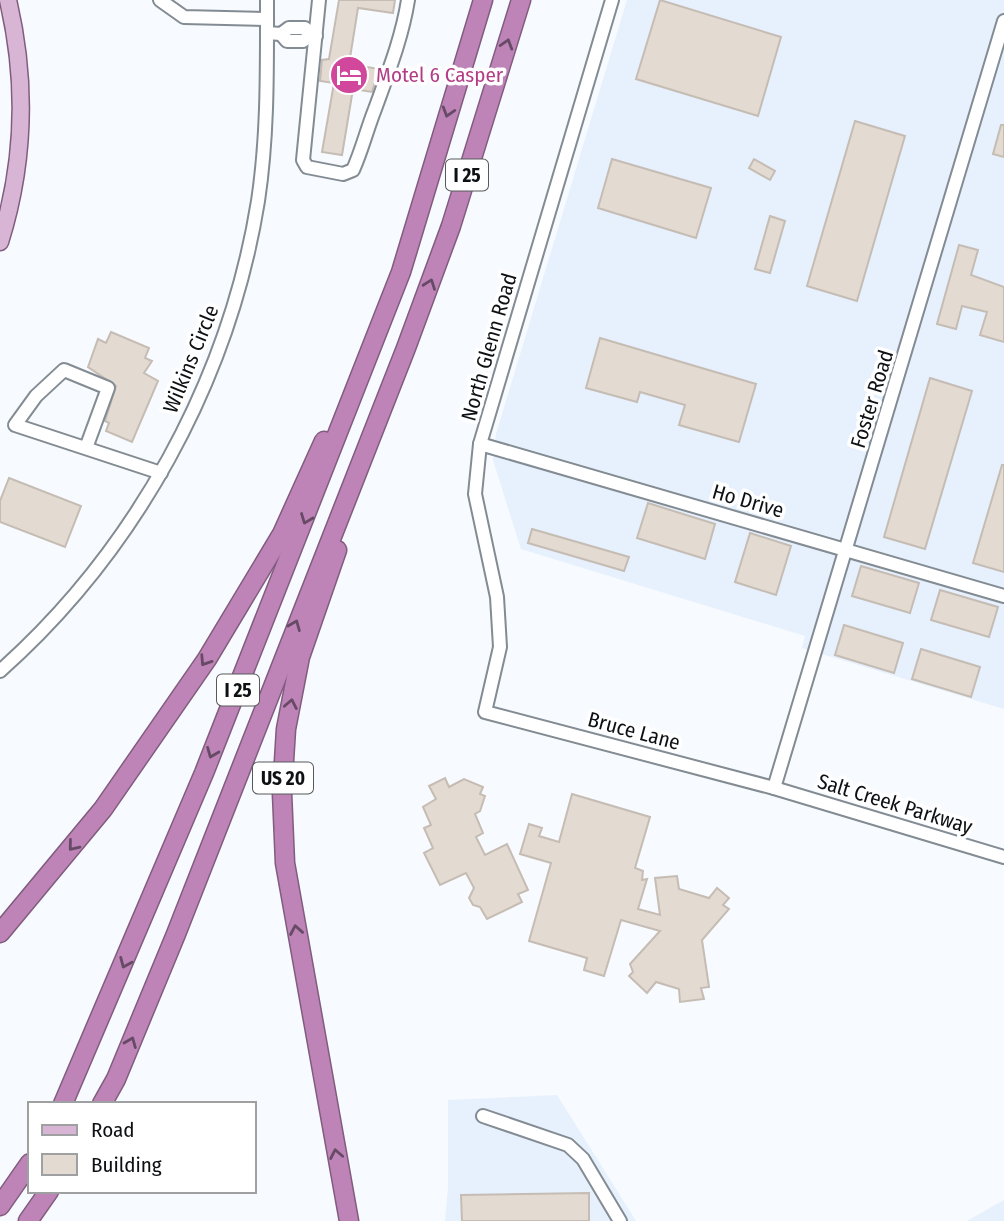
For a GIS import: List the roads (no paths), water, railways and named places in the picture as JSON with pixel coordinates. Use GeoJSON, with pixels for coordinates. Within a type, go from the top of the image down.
{"type":"FeatureCollection","features":[{"type":"Feature","properties":{"kind":"highway","name":"I 25"},"geometry":{"type":"LineString","coordinates":[[64,1102],[204,773],[401,272],[483,0]]}},
{"type":"Feature","properties":{"kind":"highway","name":"I 25"},"geometry":{"type":"LineString","coordinates":[[103,1102],[116,1079],[176,934],[253,729],[406,348],[451,226],[521,0]]}},
{"type":"Feature","properties":{"kind":"highway"},"geometry":{"type":"LineString","coordinates":[[0,933],[103,809],[234,614],[282,534],[401,272]]}},
{"type":"Feature","properties":{"kind":"highway","name":"US 20"},"geometry":{"type":"LineString","coordinates":[[349,1221],[285,863],[282,793],[286,729],[300,657],[406,348]]}},
{"type":"Feature","properties":{"kind":"highway"},"geometry":{"type":"LineString","coordinates":[[0,1206],[28,1166]]}},
{"type":"Feature","properties":{"kind":"highway"},"geometry":{"type":"LineString","coordinates":[[27,1221],[48,1193]]}},
{"type":"Feature","properties":{"kind":"main road"},"geometry":{"type":"LineString","coordinates":[[0,242],[15,185],[21,122],[20,68],[8,0]]}},
{"type":"Feature","properties":{"kind":"street"},"geometry":{"type":"LineString","coordinates":[[160,0],[184,17],[267,19]]}},
{"type":"Feature","properties":{"kind":"street","name":"Wilkins Circle"},"geometry":{"type":"LineString","coordinates":[[0,671],[79,590],[131,522],[161,473],[216,356],[245,263],[264,147],[274,33],[267,19],[267,0]]}},
{"type":"Feature","properties":{"kind":"street"},"geometry":{"type":"LineString","coordinates":[[319,0],[303,160],[307,167],[344,174],[353,170],[365,142],[374,109],[387,83],[408,0]]}},
{"type":"Feature","properties":{"kind":"street","name":"North Glenn Road"},"geometry":{"type":"LineString","coordinates":[[485,712],[500,647],[497,597],[475,494],[480,444],[612,0]]}},
{"type":"Feature","properties":{"kind":"street","name":"Foster Road"},"geometry":{"type":"LineString","coordinates":[[774,788],[1004,21]]}},
{"type":"Feature","properties":{"kind":"street"},"geometry":{"type":"LineString","coordinates":[[274,33],[289,27],[305,29],[314,36]]}},
{"type":"Feature","properties":{"kind":"street"},"geometry":{"type":"LineString","coordinates":[[86,448],[108,388],[64,370],[36,396],[15,425],[161,473]]}},
{"type":"Feature","properties":{"kind":"street","name":"Ho Drive"},"geometry":{"type":"LineString","coordinates":[[480,444],[1004,596]]}},
{"type":"Feature","properties":{"kind":"street","name":"Bruce Lane"},"geometry":{"type":"LineString","coordinates":[[485,712],[774,788]]}},
{"type":"Feature","properties":{"kind":"street","name":"Salt Creek Parkway"},"geometry":{"type":"LineString","coordinates":[[774,788],[1004,857]]}},
{"type":"Feature","properties":{"kind":"street"},"geometry":{"type":"LineString","coordinates":[[483,1116],[568,1145],[583,1158],[620,1221]]}},
{"type":"Feature","properties":{"kind":"place","name":"Motel 6 Casper"},"geometry":{"type":"Point","coordinates":[349,75]}}]}
